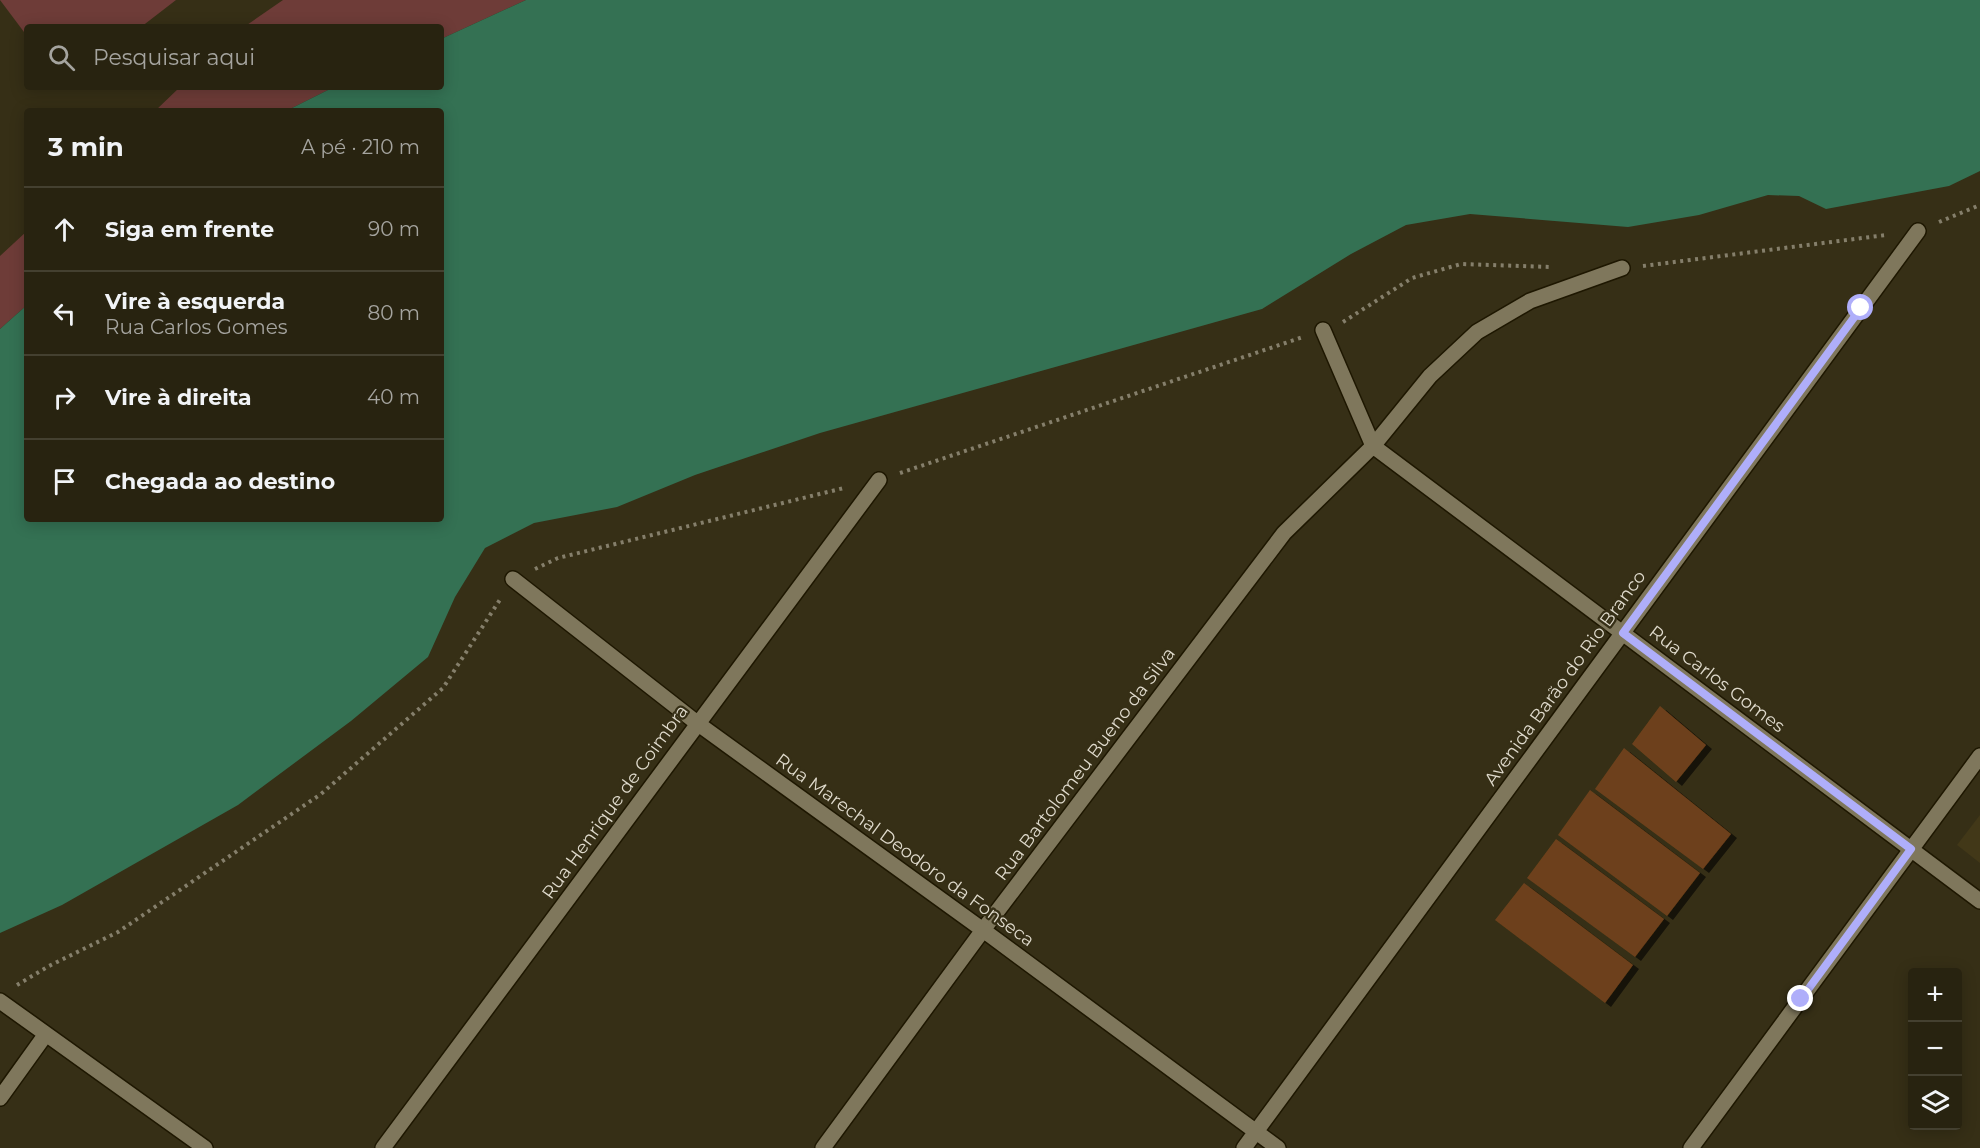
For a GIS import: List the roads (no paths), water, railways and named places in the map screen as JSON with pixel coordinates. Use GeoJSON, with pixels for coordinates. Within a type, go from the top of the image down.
{"type":"FeatureCollection","features":[{"type":"Feature","properties":{"kind":"street","name":"Avenida Barão do Rio Branco"},"geometry":{"type":"LineString","coordinates":[[1244,1148],[1917,231]]}},
{"type":"Feature","properties":{"kind":"street","name":"Rua Bartolomeu Bueno da Silva"},"geometry":{"type":"LineString","coordinates":[[823,1148],[983,930],[1284,533],[1373,446],[1430,376],[1477,332],[1530,302],[1622,268]]}},
{"type":"Feature","properties":{"kind":"street"},"geometry":{"type":"LineString","coordinates":[[1323,330],[1373,446]]}},
{"type":"Feature","properties":{"kind":"street","name":"Rua Carlos Gomes"},"geometry":{"type":"LineString","coordinates":[[1373,446],[1980,901]]}},
{"type":"Feature","properties":{"kind":"street","name":"Rua Henrique de Coimbra"},"geometry":{"type":"LineString","coordinates":[[383,1148],[879,480]]}},
{"type":"Feature","properties":{"kind":"street","name":"Rua Marechal Deodoro da Fonseca"},"geometry":{"type":"LineString","coordinates":[[513,579],[697,723],[1278,1148]]}},
{"type":"Feature","properties":{"kind":"street"},"geometry":{"type":"LineString","coordinates":[[1691,1148],[1980,756]]}},
{"type":"Feature","properties":{"kind":"street"},"geometry":{"type":"LineString","coordinates":[[5,995],[46,1034],[205,1148]]}},
{"type":"Feature","properties":{"kind":"street"},"geometry":{"type":"LineString","coordinates":[[0,1098],[46,1034]]}}]}
